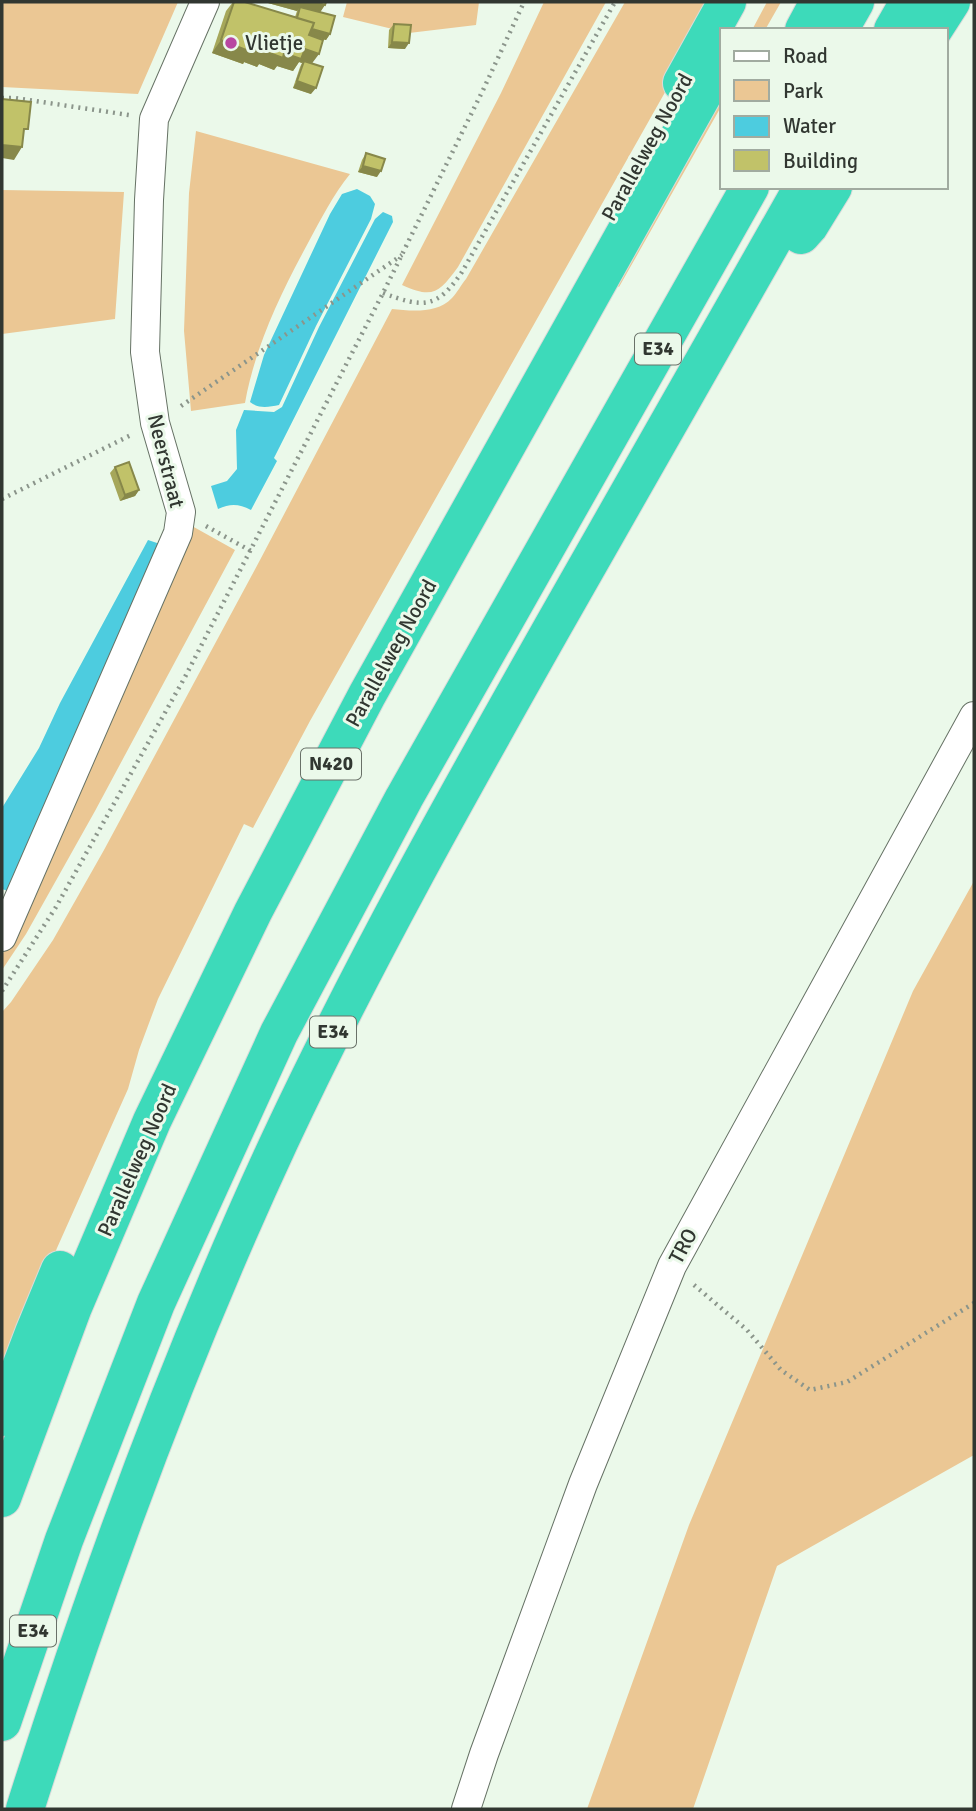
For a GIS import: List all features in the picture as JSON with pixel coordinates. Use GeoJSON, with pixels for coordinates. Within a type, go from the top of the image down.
{"type":"FeatureCollection","features":[{"type":"Feature","properties":{"kind":"highway","name":"Parallelweg Noord"},"geometry":{"type":"LineString","coordinates":[[2,1417],[34,1333],[130,1105],[228,906],[337,701],[727,2]]}},
{"type":"Feature","properties":{"kind":"highway"},"geometry":{"type":"LineString","coordinates":[[739,28],[753,2]]}},
{"type":"Feature","properties":{"kind":"highway"},"geometry":{"type":"LineString","coordinates":[[805,28],[819,2]]}},
{"type":"Feature","properties":{"kind":"highway"},"geometry":{"type":"LineString","coordinates":[[840,28],[855,2]]}},
{"type":"Feature","properties":{"kind":"highway"},"geometry":{"type":"LineString","coordinates":[[894,28],[909,2]]}},
{"type":"Feature","properties":{"kind":"highway"},"geometry":{"type":"LineString","coordinates":[[934,28],[951,2]]}},
{"type":"Feature","properties":{"kind":"highway","name":"Parallelweg Noord"},"geometry":{"type":"LineString","coordinates":[[2,1498],[73,1307],[147,1133],[253,912],[367,695],[720,64]]}},
{"type":"Feature","properties":{"kind":"highway"},"geometry":{"type":"LineString","coordinates":[[700,275],[720,189]]}},
{"type":"Feature","properties":{"kind":"highway","name":"E34"},"geometry":{"type":"LineString","coordinates":[[2,1722],[64,1539],[156,1303],[279,1033],[404,798],[749,189]]}},
{"type":"Feature","properties":{"kind":"highway","name":"E34"},"geometry":{"type":"LineString","coordinates":[[25,1809],[58,1704],[112,1550],[223,1269],[280,1140],[359,980],[447,813],[802,189]]}},
{"type":"Feature","properties":{"kind":"highway"},"geometry":{"type":"LineString","coordinates":[[739,300],[809,226],[832,189]]}},
{"type":"Feature","properties":{"kind":"street","name":"Neerstraat"},"geometry":{"type":"LineString","coordinates":[[2,937],[178,533],[181,512],[155,424],[145,352],[149,200],[154,119],[205,2]]}},
{"type":"Feature","properties":{"kind":"street","name":"TRO"},"geometry":{"type":"LineString","coordinates":[[466,1809],[583,1484],[672,1266],[974,716]]}},
{"type":"Feature","properties":{"kind":"path"},"geometry":{"type":"LineString","coordinates":[[2,991],[56,908],[185,677],[383,293],[524,2]]}},
{"type":"Feature","properties":{"kind":"path"},"geometry":{"type":"LineString","coordinates":[[383,293],[417,303],[434,301],[450,290],[615,2]]}},
{"type":"Feature","properties":{"kind":"path"},"geometry":{"type":"LineString","coordinates":[[2,98],[154,119]]}},
{"type":"Feature","properties":{"kind":"path"},"geometry":{"type":"LineString","coordinates":[[2,499],[155,424],[402,254]]}},
{"type":"Feature","properties":{"kind":"path"},"geometry":{"type":"LineString","coordinates":[[181,512],[251,551]]}},
{"type":"Feature","properties":{"kind":"path"},"geometry":{"type":"LineString","coordinates":[[672,1266],[747,1330],[781,1370],[810,1390],[847,1382],[974,1303]]}},
{"type":"Feature","properties":{"kind":"green space"},"geometry":{"type":"Polygon","coordinates":[[[2,2],[178,2],[138,94],[2,87],[2,2]]]}},
{"type":"Feature","properties":{"kind":"green space"},"geometry":{"type":"Polygon","coordinates":[[[347,2],[479,2],[476,25],[409,33],[343,17],[347,2]]]}},
{"type":"Feature","properties":{"kind":"green space"},"geometry":{"type":"Polygon","coordinates":[[[544,2],[606,2],[458,267],[446,283],[434,291],[421,292],[402,285],[501,93],[544,2]]]}},
{"type":"Feature","properties":{"kind":"green space"},"geometry":{"type":"Polygon","coordinates":[[[625,2],[716,2],[310,721],[253,828],[244,824],[158,999],[128,1089],[57,1248],[2,1388],[2,1012],[53,940],[104,850],[392,309],[431,309],[446,303],[456,294],[625,2]]]}},
{"type":"Feature","properties":{"kind":"green space"},"geometry":{"type":"Polygon","coordinates":[[[767,2],[781,2],[766,28],[753,28],[767,2]]]}},
{"type":"Feature","properties":{"kind":"green space"},"geometry":{"type":"Polygon","coordinates":[[[720,89],[720,109],[619,287],[612,283],[720,89]]]}},
{"type":"Feature","properties":{"kind":"green space"},"geometry":{"type":"Polygon","coordinates":[[[196,131],[350,174],[323,216],[279,301],[255,361],[245,403],[191,411],[184,331],[189,193],[196,131]]]}},
{"type":"Feature","properties":{"kind":"green space"},"geometry":{"type":"Polygon","coordinates":[[[2,190],[124,192],[115,319],[2,334],[2,190]]]}},
{"type":"Feature","properties":{"kind":"green space"},"geometry":{"type":"Polygon","coordinates":[[[192,526],[235,550],[95,811],[26,934],[2,970],[2,955],[16,929],[192,526]]]}},
{"type":"Feature","properties":{"kind":"green space"},"geometry":{"type":"Polygon","coordinates":[[[974,881],[974,1455],[777,1566],[693,1809],[587,1809],[689,1525],[913,991],[974,881]]]}},
{"type":"Feature","properties":{"kind":"water"},"geometry":{"type":"Polygon","coordinates":[[[357,189],[370,196],[375,204],[371,219],[279,405],[256,406],[250,402],[264,355],[330,214],[342,194],[357,189]]]}},
{"type":"Feature","properties":{"kind":"water"},"geometry":{"type":"Polygon","coordinates":[[[383,212],[392,216],[393,222],[274,458],[277,461],[251,510],[235,505],[218,509],[211,486],[227,481],[237,469],[236,430],[244,410],[274,412],[282,407],[319,327],[375,219],[383,212]]]}},
{"type":"Feature","properties":{"kind":"water"},"geometry":{"type":"Polygon","coordinates":[[[148,540],[160,544],[8,891],[2,889],[2,808],[39,748],[60,703],[148,540]]]}},
{"type":"Feature","properties":{"kind":"building"},"geometry":{"type":"Polygon","coordinates":[[[234,2],[245,2],[314,23],[309,35],[323,40],[319,54],[305,49],[301,59],[284,53],[283,58],[252,49],[251,52],[221,40],[234,2]]]}},
{"type":"Feature","properties":{"kind":"building"},"geometry":{"type":"Polygon","coordinates":[[[300,7],[335,16],[330,34],[312,29],[314,23],[297,18],[300,7]]]}},
{"type":"Feature","properties":{"kind":"building"},"geometry":{"type":"Polygon","coordinates":[[[394,24],[411,25],[409,43],[392,42],[394,24]]]}},
{"type":"Feature","properties":{"kind":"building"},"geometry":{"type":"Polygon","coordinates":[[[304,61],[323,67],[316,88],[297,81],[304,61]]]}},
{"type":"Feature","properties":{"kind":"building"},"geometry":{"type":"Polygon","coordinates":[[[2,99],[31,102],[28,129],[24,129],[22,147],[2,145],[2,99]]]}},
{"type":"Feature","properties":{"kind":"building"},"geometry":{"type":"Polygon","coordinates":[[[366,153],[385,159],[381,171],[363,166],[366,153]]]}},
{"type":"Feature","properties":{"kind":"building"},"geometry":{"type":"Polygon","coordinates":[[[129,462],[139,490],[125,495],[115,467],[129,462]]]}},
{"type":"Feature","properties":{"kind":"place","name":"Vlietje"},"geometry":{"type":"Point","coordinates":[231,43]}}]}
